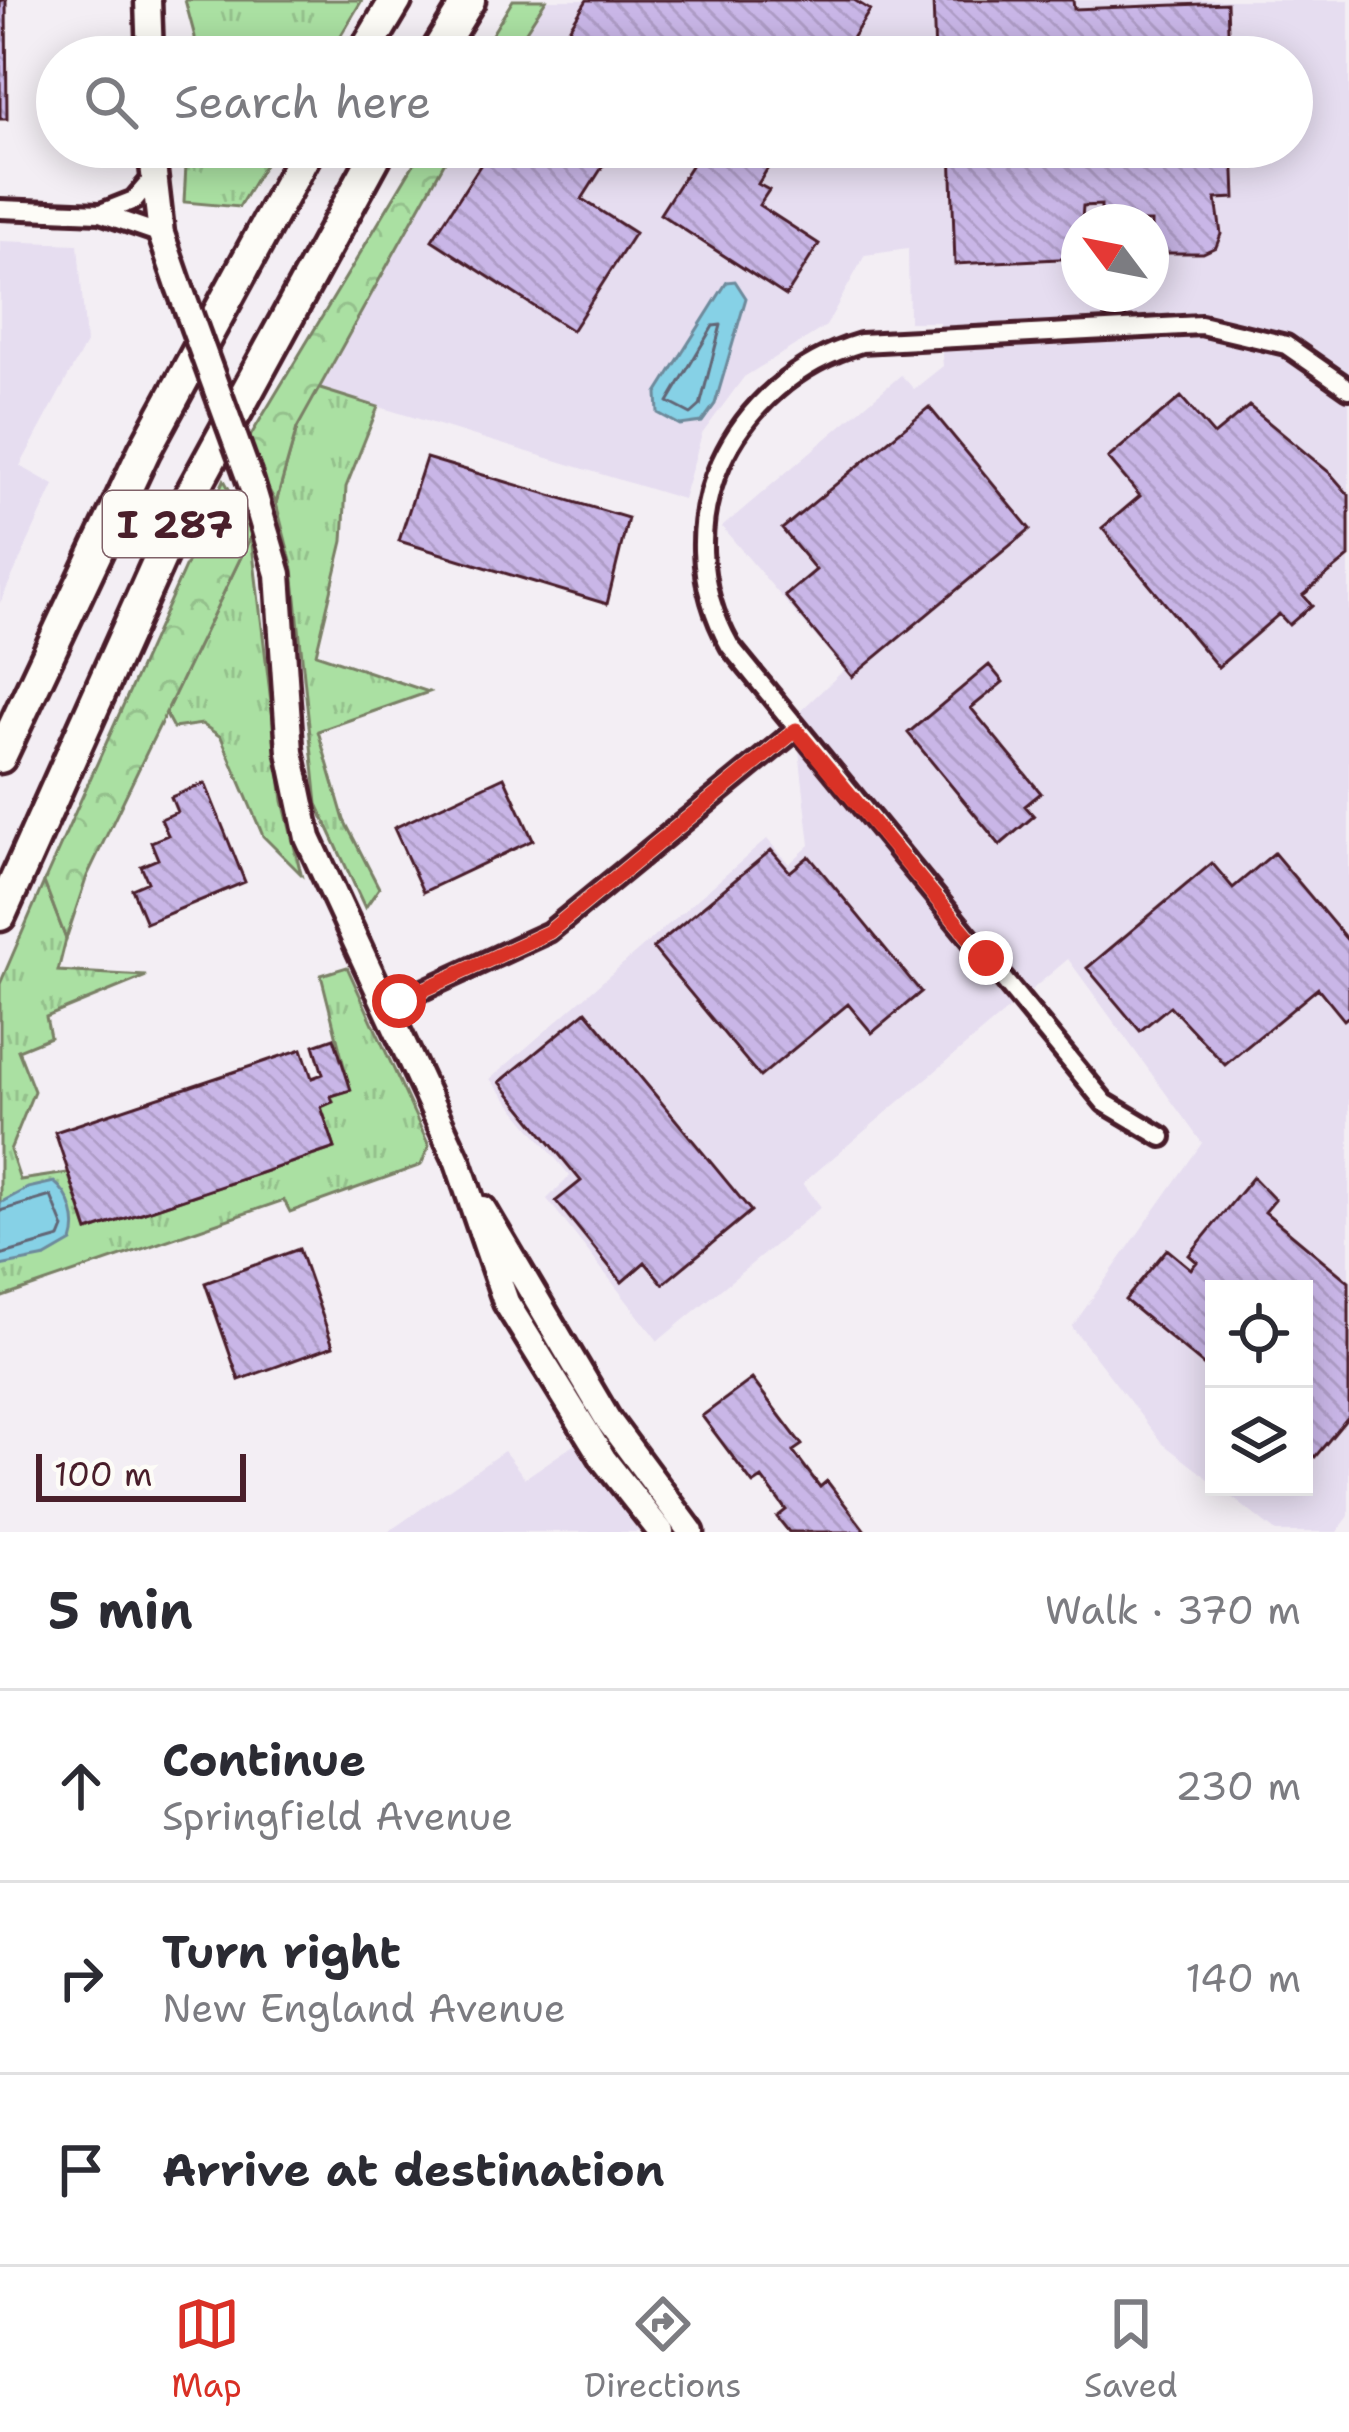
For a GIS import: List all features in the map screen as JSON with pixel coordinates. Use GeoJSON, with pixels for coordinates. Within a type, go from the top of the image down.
{"type":"FeatureCollection","features":[{"type":"Feature","properties":{"kind":"highway"},"geometry":{"type":"LineString","coordinates":[[375,36],[397,0]]}},
{"type":"Feature","properties":{"kind":"highway"},"geometry":{"type":"LineString","coordinates":[[447,36],[469,0]]}},
{"type":"Feature","properties":{"kind":"highway","name":"I 287"},"geometry":{"type":"LineString","coordinates":[[0,757],[144,451],[298,168]]}},
{"type":"Feature","properties":{"kind":"highway","name":"I 287"},"geometry":{"type":"LineString","coordinates":[[0,915],[66,757],[176,522],[369,168]]}},
{"type":"Feature","properties":{"kind":"main road"},"geometry":{"type":"LineString","coordinates":[[148,0],[149,36]]}},
{"type":"Feature","properties":{"kind":"main road"},"geometry":{"type":"LineString","coordinates":[[152,168],[161,234],[251,483],[278,574],[298,799],[308,838],[466,1182],[576,1371],[691,1532]]}},
{"type":"Feature","properties":{"kind":"main road"},"geometry":{"type":"LineString","coordinates":[[466,1182],[506,1302],[604,1460],[661,1532]]}},
{"type":"Feature","properties":{"kind":"street"},"geometry":{"type":"LineString","coordinates":[[100,213],[134,200],[152,179]]}},
{"type":"Feature","properties":{"kind":"street"},"geometry":{"type":"LineString","coordinates":[[0,209],[100,213],[161,234]]}},
{"type":"Feature","properties":{"kind":"street"},"geometry":{"type":"LineString","coordinates":[[1162,1137],[1105,1103],[796,730],[720,627],[707,590],[703,548],[707,500],[724,449],[759,400],[797,370],[844,348],[897,338],[1201,325],[1286,345],[1349,388]]}},
{"type":"Feature","properties":{"kind":"street"},"geometry":{"type":"LineString","coordinates":[[384,1008],[549,932],[796,730]]}},
{"type":"Feature","properties":{"kind":"shaded area"},"geometry":{"type":"Polygon","coordinates":[[[546,0],[1349,0],[1349,1516],[1337,1532],[1276,1532],[1230,1496],[1313,1496],[1313,1280],[1205,1280],[1205,1476],[1162,1443],[1072,1327],[1202,1143],[1068,959],[803,1183],[821,1207],[658,1341],[547,1199],[570,1176],[490,1079],[767,839],[789,864],[810,845],[795,716],[844,670],[722,527],[901,375],[914,389],[943,366],[939,322],[909,322],[908,249],[865,255],[826,326],[744,377],[702,434],[683,499],[317,388],[441,168],[1313,168],[1313,36],[523,36],[546,0]]]}},
{"type":"Feature","properties":{"kind":"shaded area"},"geometry":{"type":"Polygon","coordinates":[[[0,241],[78,244],[86,343],[20,466],[54,485],[0,603],[0,241]]]}},
{"type":"Feature","properties":{"kind":"shaded area"},"geometry":{"type":"Polygon","coordinates":[[[575,1444],[646,1532],[388,1532],[504,1451],[525,1478],[575,1444]]]}},
{"type":"Feature","properties":{"kind":"green space"},"geometry":{"type":"Polygon","coordinates":[[[185,0],[362,0],[341,36],[195,36],[185,0]]]}},
{"type":"Feature","properties":{"kind":"green space"},"geometry":{"type":"Polygon","coordinates":[[[513,0],[546,0],[523,36],[491,36],[513,0]]]}},
{"type":"Feature","properties":{"kind":"green space"},"geometry":{"type":"Polygon","coordinates":[[[186,168],[262,168],[239,207],[184,202],[186,168]]]}},
{"type":"Feature","properties":{"kind":"green space"},"geometry":{"type":"Polygon","coordinates":[[[411,168],[441,168],[297,428],[276,503],[245,445],[411,168]]]}},
{"type":"Feature","properties":{"kind":"green space"},"geometry":{"type":"Polygon","coordinates":[[[317,388],[378,407],[346,487],[343,541],[316,654],[429,692],[318,731],[344,820],[379,888],[365,908],[317,804],[293,569],[276,503],[297,428],[317,388]]]}},
{"type":"Feature","properties":{"kind":"green space"},"geometry":{"type":"Polygon","coordinates":[[[224,480],[253,532],[87,876],[66,939],[44,882],[224,480]]]}},
{"type":"Feature","properties":{"kind":"green space"},"geometry":{"type":"Polygon","coordinates":[[[251,536],[283,801],[301,874],[263,836],[221,737],[202,724],[173,728],[165,713],[251,536]]]}},
{"type":"Feature","properties":{"kind":"green space"},"geometry":{"type":"Polygon","coordinates":[[[44,882],[66,939],[58,971],[146,976],[46,1017],[50,1037],[18,1050],[34,1091],[10,1150],[20,1180],[68,1173],[88,1231],[335,1148],[321,1107],[332,1102],[331,1096],[350,1090],[321,975],[347,967],[429,1146],[421,1165],[290,1212],[284,1200],[0,1298],[0,984],[44,882]]]}},
{"type":"Feature","properties":{"kind":"water"},"geometry":{"type":"Polygon","coordinates":[[[735,281],[746,298],[715,404],[702,422],[680,425],[658,413],[657,393],[727,282],[735,281]]]}},
{"type":"Feature","properties":{"kind":"water"},"geometry":{"type":"Polygon","coordinates":[[[54,1182],[72,1209],[72,1242],[46,1257],[0,1266],[0,1203],[28,1188],[54,1182]]]}},
{"type":"Feature","properties":{"kind":"building"},"geometry":{"type":"Polygon","coordinates":[[[0,0],[6,0],[7,119],[0,119],[0,0]]]}},
{"type":"Feature","properties":{"kind":"building"},"geometry":{"type":"Polygon","coordinates":[[[587,0],[854,0],[870,10],[853,36],[564,36],[587,0]]]}},
{"type":"Feature","properties":{"kind":"building"},"geometry":{"type":"Polygon","coordinates":[[[933,0],[1073,0],[1074,9],[1227,3],[1228,36],[934,36],[933,0]]]}},
{"type":"Feature","properties":{"kind":"building"},"geometry":{"type":"Polygon","coordinates":[[[478,168],[602,168],[582,199],[635,233],[572,331],[432,240],[478,168]]]}},
{"type":"Feature","properties":{"kind":"building"},"geometry":{"type":"Polygon","coordinates":[[[690,168],[768,168],[758,184],[769,190],[759,205],[819,244],[786,296],[660,214],[690,168]]]}},
{"type":"Feature","properties":{"kind":"building"},"geometry":{"type":"Polygon","coordinates":[[[952,168],[1234,168],[1235,198],[1216,199],[1221,234],[1216,247],[1203,253],[1169,253],[1169,204],[1061,204],[1061,259],[955,264],[952,168]]]}},
{"type":"Feature","properties":{"kind":"building"},"geometry":{"type":"Polygon","coordinates":[[[1181,397],[1214,435],[1249,406],[1330,473],[1349,495],[1349,557],[1303,595],[1312,605],[1289,625],[1279,614],[1218,667],[1102,528],[1140,496],[1108,458],[1181,397]]]}},
{"type":"Feature","properties":{"kind":"building"},"geometry":{"type":"Polygon","coordinates":[[[929,407],[1030,529],[852,677],[785,596],[816,570],[782,529],[929,407]]]}},
{"type":"Feature","properties":{"kind":"building"},"geometry":{"type":"Polygon","coordinates":[[[426,458],[628,518],[607,604],[399,541],[426,458]]]}},
{"type":"Feature","properties":{"kind":"building"},"geometry":{"type":"Polygon","coordinates":[[[989,665],[1003,682],[971,708],[1041,793],[1025,806],[1034,816],[1000,845],[908,733],[989,665]]]}},
{"type":"Feature","properties":{"kind":"building"},"geometry":{"type":"Polygon","coordinates":[[[504,777],[533,840],[423,892],[394,828],[504,777]]]}},
{"type":"Feature","properties":{"kind":"building"},"geometry":{"type":"Polygon","coordinates":[[[205,783],[245,882],[146,923],[132,889],[148,882],[141,866],[158,859],[151,842],[168,835],[161,819],[177,812],[171,797],[205,783]]]}},
{"type":"Feature","properties":{"kind":"building"},"geometry":{"type":"Polygon","coordinates":[[[771,850],[790,872],[809,856],[921,992],[872,1033],[848,1004],[760,1077],[653,948],[771,850]]]}},
{"type":"Feature","properties":{"kind":"building"},"geometry":{"type":"Polygon","coordinates":[[[1274,853],[1349,942],[1349,1016],[1344,1020],[1318,988],[1225,1065],[1170,1006],[1140,1031],[1087,968],[1212,863],[1233,888],[1274,853]]]}},
{"type":"Feature","properties":{"kind":"building"},"geometry":{"type":"Polygon","coordinates":[[[586,1011],[751,1211],[663,1284],[645,1262],[622,1282],[556,1201],[581,1181],[500,1082],[586,1011]]]}},
{"type":"Feature","properties":{"kind":"building"},"geometry":{"type":"Polygon","coordinates":[[[334,1038],[351,1090],[331,1096],[333,1102],[321,1107],[335,1148],[88,1231],[55,1132],[302,1049],[312,1078],[323,1074],[314,1045],[334,1038]]]}},
{"type":"Feature","properties":{"kind":"building"},"geometry":{"type":"Polygon","coordinates":[[[1253,1177],[1275,1200],[1265,1212],[1349,1282],[1349,1416],[1315,1457],[1313,1280],[1205,1280],[1205,1367],[1125,1300],[1167,1249],[1191,1269],[1197,1262],[1189,1255],[1253,1177]]]}},
{"type":"Feature","properties":{"kind":"building"},"geometry":{"type":"Polygon","coordinates":[[[299,1249],[333,1346],[239,1380],[205,1283],[299,1249]]]}},
{"type":"Feature","properties":{"kind":"building"},"geometry":{"type":"Polygon","coordinates":[[[752,1379],[802,1445],[793,1451],[820,1487],[827,1481],[866,1532],[789,1532],[777,1517],[786,1510],[762,1478],[753,1484],[702,1416],[752,1379]]]}},
{"type":"Feature","properties":{"kind":"route"},"geometry":{"type":"LineString","coordinates":[[399,1001],[521,946],[571,917],[796,730],[986,958]]}}]}
